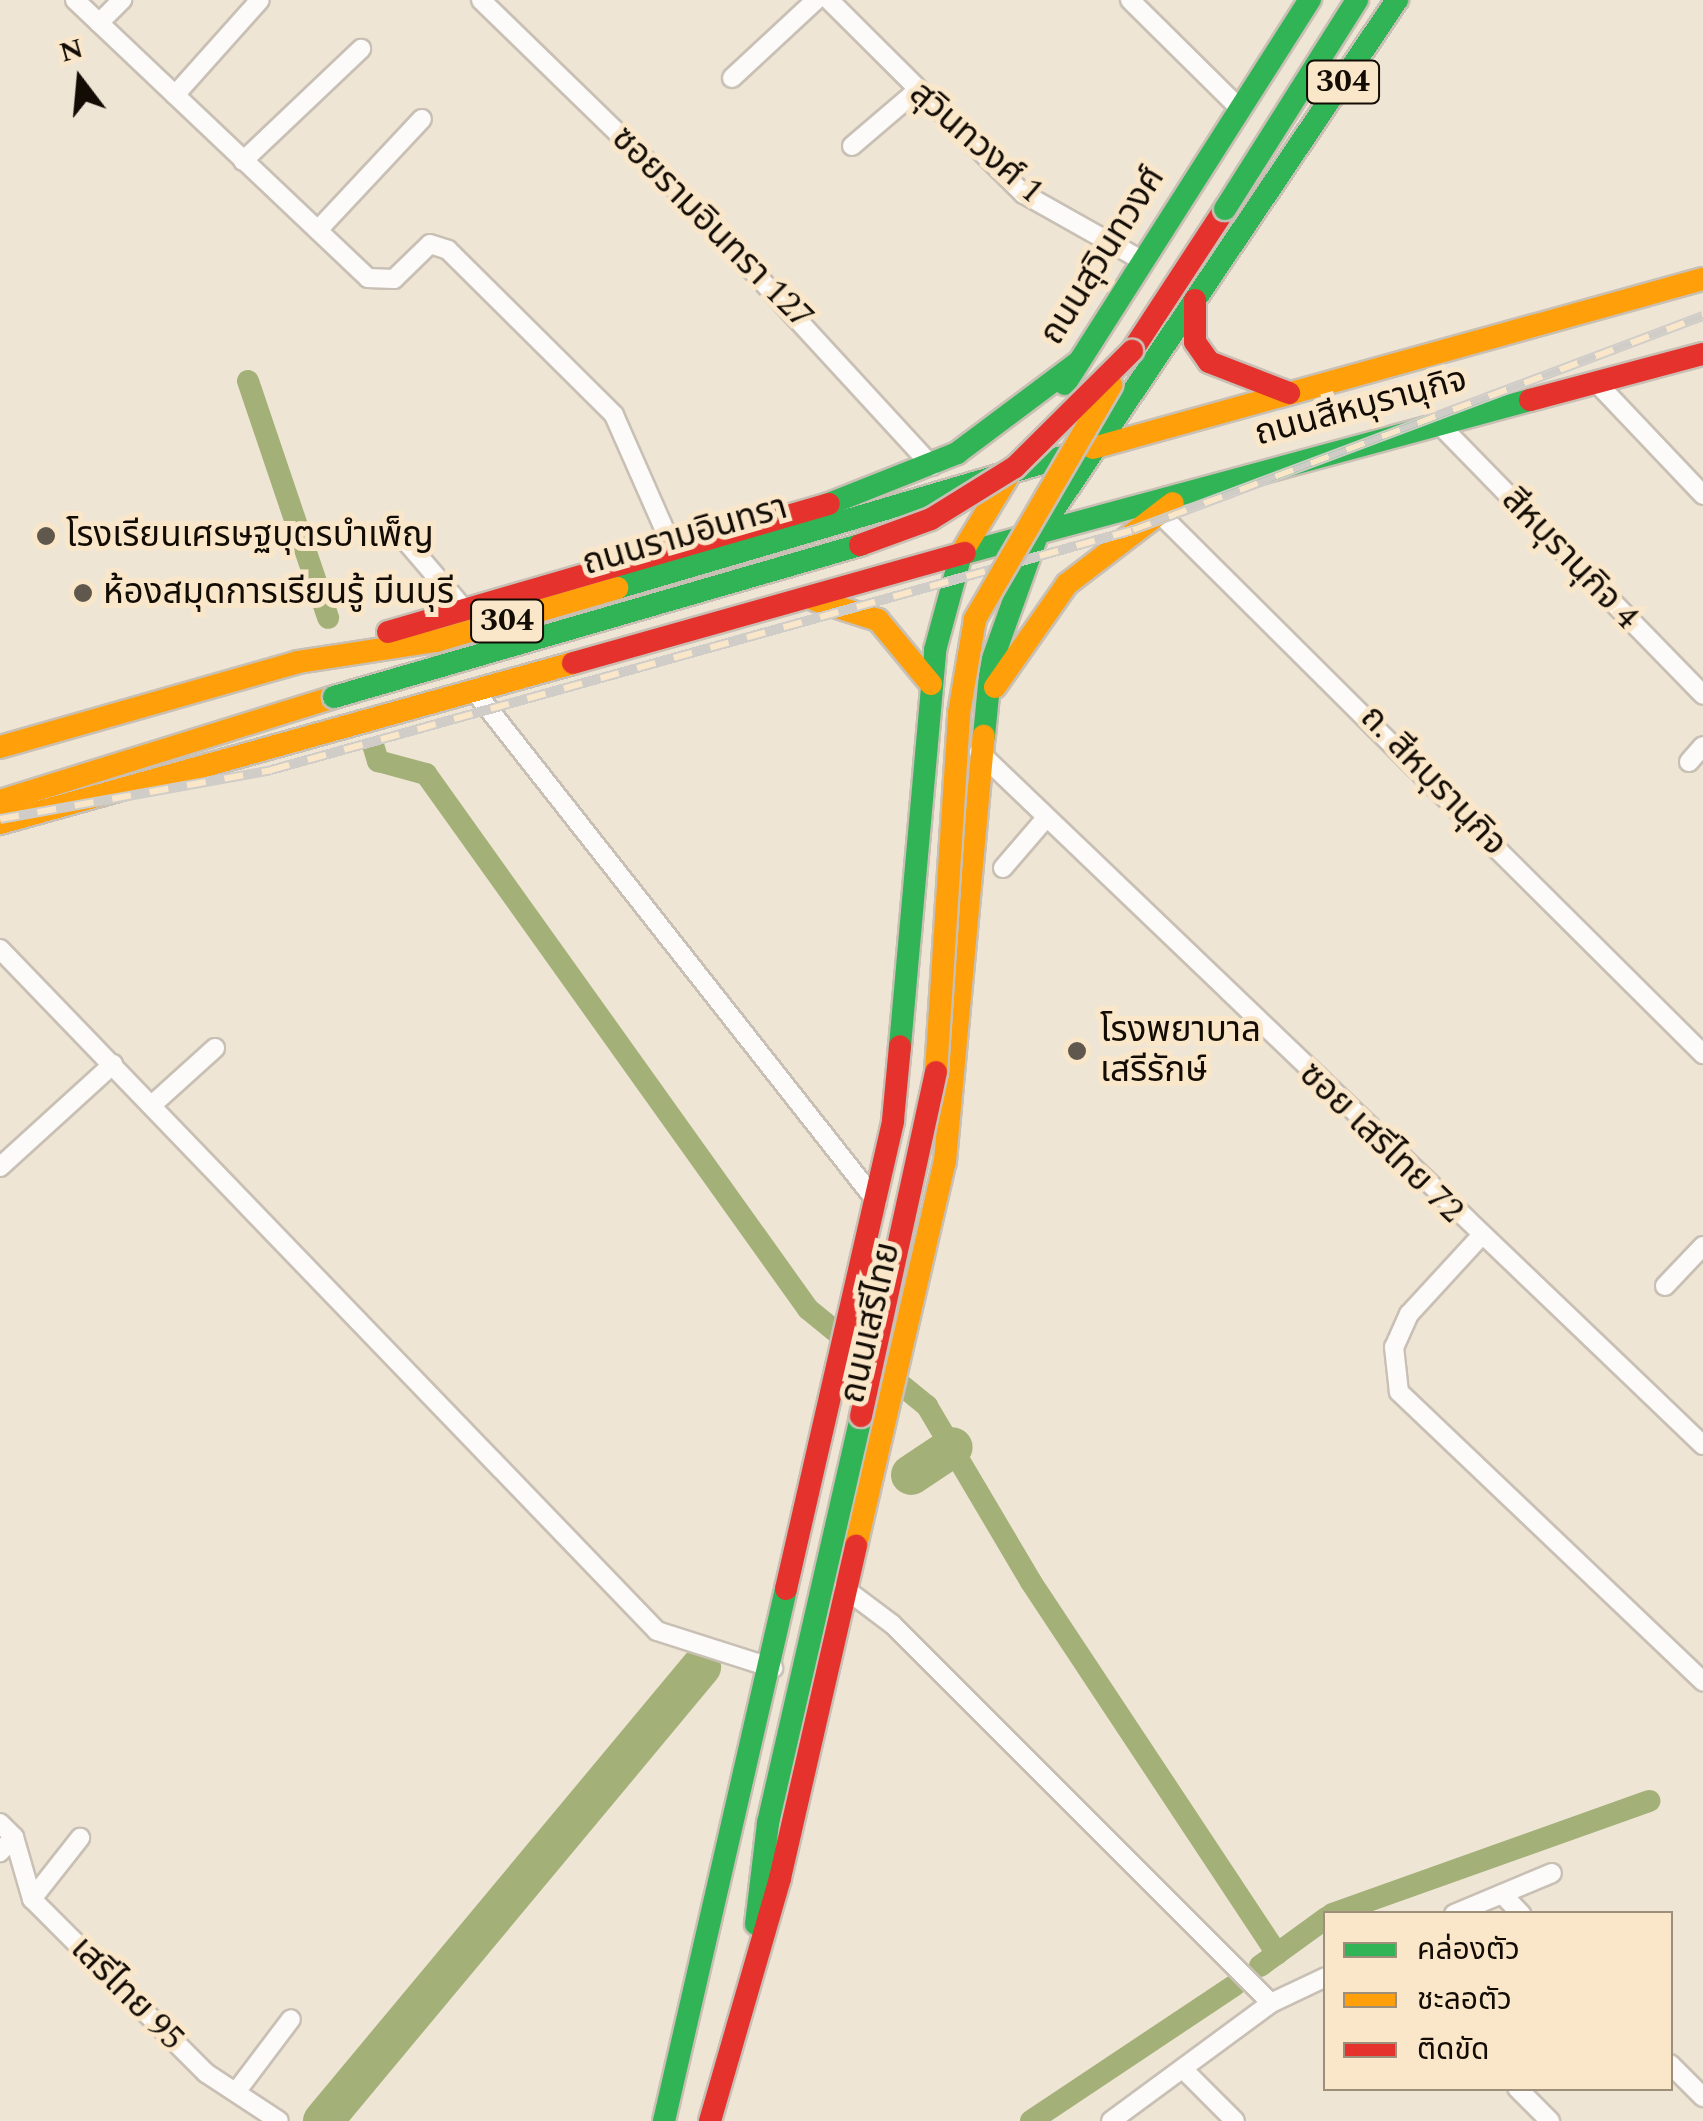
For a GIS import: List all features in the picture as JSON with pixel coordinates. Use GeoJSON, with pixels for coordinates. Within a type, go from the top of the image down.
{"type":"FeatureCollection","features":[{"type":"Feature","properties":{"kind":"main road","name":"ถนนสุวินทวงศ์"},"geometry":{"type":"LineString","coordinates":[[961,554],[1076,364],[1310,0]]}},
{"type":"Feature","properties":{"kind":"main road"},"geometry":{"type":"LineString","coordinates":[[754,1963],[768,1823],[933,1089],[959,713],[975,619],[1132,351],[1357,0]]}},
{"type":"Feature","properties":{"kind":"main road","name":"304"},"geometry":{"type":"LineString","coordinates":[[0,823],[1038,533],[1397,0]]}},
{"type":"Feature","properties":{"kind":"main road"},"geometry":{"type":"LineString","coordinates":[[1217,142],[1209,168],[1227,184],[1289,165]]}},
{"type":"Feature","properties":{"kind":"main road","name":"ถนนสีหบุรานุกิจ"},"geometry":{"type":"LineString","coordinates":[[1093,448],[1703,278]]}},
{"type":"Feature","properties":{"kind":"main road"},"geometry":{"type":"LineString","coordinates":[[1195,300],[1195,342],[1209,362],[1289,394]]}},
{"type":"Feature","properties":{"kind":"main road"},"geometry":{"type":"LineString","coordinates":[[1104,321],[1098,346],[1116,362],[1168,338]]}},
{"type":"Feature","properties":{"kind":"main road"},"geometry":{"type":"LineString","coordinates":[[0,802],[132,752],[815,562],[930,519],[1015,467],[1132,351]]}},
{"type":"Feature","properties":{"kind":"main road","name":"ถนนสีหบุรานุกิจ"},"geometry":{"type":"LineString","coordinates":[[1038,533],[1437,422],[1703,354]]}},
{"type":"Feature","properties":{"kind":"main road"},"geometry":{"type":"LineString","coordinates":[[298,662],[932,466],[1076,364]]}},
{"type":"Feature","properties":{"kind":"main road","name":"ถนนรามอินทรา"},"geometry":{"type":"LineString","coordinates":[[0,746],[298,662],[436,641],[1093,448]]}},
{"type":"Feature","properties":{"kind":"main road"},"geometry":{"type":"LineString","coordinates":[[984,707],[1042,612],[1158,512],[1194,490]]}},
{"type":"Feature","properties":{"kind":"main road","name":"ถนนเสรีไทย"},"geometry":{"type":"LineString","coordinates":[[710,2121],[754,1963],[951,1127],[984,707],[998,630],[1038,533]]}},
{"type":"Feature","properties":{"kind":"main road","name":"ถนนเสรีไทย"},"geometry":{"type":"LineString","coordinates":[[664,2121],[773,1668],[877,1202],[907,1006],[931,684],[961,554]]}},
{"type":"Feature","properties":{"kind":"main road"},"geometry":{"type":"LineString","coordinates":[[610,593],[628,650]]}},
{"type":"Feature","properties":{"kind":"main road"},"geometry":{"type":"LineString","coordinates":[[808,599],[878,620],[931,684]]}},
{"type":"Feature","properties":{"kind":"main road"},"geometry":{"type":"LineString","coordinates":[[907,1006],[938,996],[961,1014]]}},
{"type":"Feature","properties":{"kind":"street"},"geometry":{"type":"LineString","coordinates":[[74,0],[318,230],[381,282],[430,244],[444,247],[614,415],[673,549]]}},
{"type":"Feature","properties":{"kind":"street"},"geometry":{"type":"LineString","coordinates":[[99,24],[122,0]]}},
{"type":"Feature","properties":{"kind":"street"},"geometry":{"type":"LineString","coordinates":[[174,95],[260,0]]}},
{"type":"Feature","properties":{"kind":"street","name":"ซอยรามอินทรา 127"},"geometry":{"type":"LineString","coordinates":[[481,0],[704,218],[932,466]]}},
{"type":"Feature","properties":{"kind":"street"},"geometry":{"type":"LineString","coordinates":[[732,78],[816,0]]}},
{"type":"Feature","properties":{"kind":"street","name":"สุวินทวงศ์ 1"},"geometry":{"type":"LineString","coordinates":[[829,0],[914,93],[1024,194],[1142,261]]}},
{"type":"Feature","properties":{"kind":"street"},"geometry":{"type":"LineString","coordinates":[[1130,0],[1239,108]]}},
{"type":"Feature","properties":{"kind":"street"},"geometry":{"type":"LineString","coordinates":[[243,161],[361,50]]}},
{"type":"Feature","properties":{"kind":"street"},"geometry":{"type":"LineString","coordinates":[[852,146],[914,93]]}},
{"type":"Feature","properties":{"kind":"street"},"geometry":{"type":"LineString","coordinates":[[318,230],[422,119]]}},
{"type":"Feature","properties":{"kind":"street"},"geometry":{"type":"LineString","coordinates":[[1595,381],[1703,495]]}},
{"type":"Feature","properties":{"kind":"street","name":"สีหบุรานุกิจ 4"},"geometry":{"type":"LineString","coordinates":[[1437,422],[1703,695]]}},
{"type":"Feature","properties":{"kind":"street","name":"ถ. สีหบุรานุกิจ"},"geometry":{"type":"LineString","coordinates":[[1158,512],[1703,1054]]}},
{"type":"Feature","properties":{"kind":"street"},"geometry":{"type":"LineString","coordinates":[[392,525],[464,609]]}},
{"type":"Feature","properties":{"kind":"street"},"geometry":{"type":"LineString","coordinates":[[476,693],[877,1202]]}},
{"type":"Feature","properties":{"kind":"street"},"geometry":{"type":"LineString","coordinates":[[1689,762],[1703,746]]}},
{"type":"Feature","properties":{"kind":"street","name":"ซอย เสรีไทย 72"},"geometry":{"type":"LineString","coordinates":[[979,752],[1479,1238],[1703,1445]]}},
{"type":"Feature","properties":{"kind":"street"},"geometry":{"type":"LineString","coordinates":[[1003,868],[1046,818]]}},
{"type":"Feature","properties":{"kind":"street"},"geometry":{"type":"LineString","coordinates":[[0,949],[656,1631],[773,1668]]}},
{"type":"Feature","properties":{"kind":"street"},"geometry":{"type":"LineString","coordinates":[[152,1105],[215,1048]]}},
{"type":"Feature","properties":{"kind":"street"},"geometry":{"type":"LineString","coordinates":[[0,1167],[113,1064]]}},
{"type":"Feature","properties":{"kind":"street"},"geometry":{"type":"LineString","coordinates":[[1479,1238],[1409,1314],[1394,1347],[1399,1392],[1703,1682]]}},
{"type":"Feature","properties":{"kind":"street"},"geometry":{"type":"LineString","coordinates":[[1665,1286],[1703,1246]]}},
{"type":"Feature","properties":{"kind":"street"},"geometry":{"type":"LineString","coordinates":[[844,1588],[892,1624],[1271,2003]]}},
{"type":"Feature","properties":{"kind":"street"},"geometry":{"type":"LineString","coordinates":[[0,1824],[14,1837],[0,1852]]}},
{"type":"Feature","properties":{"kind":"street","name":"เสรีไทย 95"},"geometry":{"type":"LineString","coordinates":[[14,1837],[32,1899],[206,2073],[239,2088],[279,2121]]}},
{"type":"Feature","properties":{"kind":"street"},"geometry":{"type":"LineString","coordinates":[[32,1899],[80,1838]]}},
{"type":"Feature","properties":{"kind":"street"},"geometry":{"type":"LineString","coordinates":[[1461,1911],[1552,1872]]}},
{"type":"Feature","properties":{"kind":"street"},"geometry":{"type":"LineString","coordinates":[[1502,1894],[1518,1911]]}},
{"type":"Feature","properties":{"kind":"street"},"geometry":{"type":"LineString","coordinates":[[1110,2121],[1271,2003],[1323,1978]]}},
{"type":"Feature","properties":{"kind":"street"},"geometry":{"type":"LineString","coordinates":[[239,2088],[291,2019]]}},
{"type":"Feature","properties":{"kind":"street"},"geometry":{"type":"LineString","coordinates":[[1673,2067],[1703,2096]]}},
{"type":"Feature","properties":{"kind":"street"},"geometry":{"type":"LineString","coordinates":[[1184,2070],[1236,2121]]}},
{"type":"Feature","properties":{"kind":"street"},"geometry":{"type":"LineString","coordinates":[[1520,2091],[1550,2121]]}},
{"type":"Feature","properties":{"kind":"waterway"},"geometry":{"type":"LineString","coordinates":[[248,381],[328,618]]}},
{"type":"Feature","properties":{"kind":"waterway"},"geometry":{"type":"LineString","coordinates":[[374,748],[378,761],[426,774],[808,1309],[927,1406],[1031,1582],[1277,1954]]}},
{"type":"Feature","properties":{"kind":"waterway"},"geometry":{"type":"LineString","coordinates":[[911,1475],[953,1447]]}},
{"type":"Feature","properties":{"kind":"waterway"},"geometry":{"type":"LineString","coordinates":[[323,2121],[701,1667]]}},
{"type":"Feature","properties":{"kind":"waterway"},"geometry":{"type":"LineString","coordinates":[[1340,1911],[1650,1801]]}},
{"type":"Feature","properties":{"kind":"waterway"},"geometry":{"type":"LineString","coordinates":[[1260,1966],[1323,1920]]}},
{"type":"Feature","properties":{"kind":"waterway"},"geometry":{"type":"LineString","coordinates":[[1031,2121],[1235,1985]]}},
{"type":"Feature","properties":{"kind":"railway"},"geometry":{"type":"LineString","coordinates":[[0,819],[271,770],[1133,530],[1703,316]]}},
{"type":"Feature","properties":{"kind":"traffic: fast"},"geometry":{"type":"LineString","coordinates":[[1065,384],[1310,0]]}},
{"type":"Feature","properties":{"kind":"traffic: fast"},"geometry":{"type":"LineString","coordinates":[[1225,209],[1357,0]]}},
{"type":"Feature","properties":{"kind":"traffic: fast"},"geometry":{"type":"LineString","coordinates":[[965,553],[1038,533],[1397,0]]}},
{"type":"Feature","properties":{"kind":"traffic: fast"},"geometry":{"type":"LineString","coordinates":[[829,504],[957,453],[1076,364]]}},
{"type":"Feature","properties":{"kind":"traffic: fast"},"geometry":{"type":"LineString","coordinates":[[984,736],[991,664],[1038,533],[1530,400]]}},
{"type":"Feature","properties":{"kind":"traffic: fast"},"geometry":{"type":"LineString","coordinates":[[617,588],[1093,448]]}},
{"type":"Feature","properties":{"kind":"traffic: fast"},"geometry":{"type":"LineString","coordinates":[[334,697],[860,545]]}},
{"type":"Feature","properties":{"kind":"traffic: fast"},"geometry":{"type":"LineString","coordinates":[[900,1046],[935,650],[961,554]]}},
{"type":"Feature","properties":{"kind":"traffic: fast"},"geometry":{"type":"LineString","coordinates":[[756,1924],[768,1823],[861,1416]]}},
{"type":"Feature","properties":{"kind":"traffic: fast"},"geometry":{"type":"LineString","coordinates":[[664,2121],[786,1589]]}},
{"type":"Feature","properties":{"kind":"traffic: slow"},"geometry":{"type":"LineString","coordinates":[[1093,448],[1703,279]]}},
{"type":"Feature","properties":{"kind":"traffic: slow"},"geometry":{"type":"LineString","coordinates":[[936,1072],[959,713],[975,619],[1111,385]]}},
{"type":"Feature","properties":{"kind":"traffic: slow"},"geometry":{"type":"LineString","coordinates":[[961,554],[1013,468]]}},
{"type":"Feature","properties":{"kind":"traffic: slow"},"geometry":{"type":"LineString","coordinates":[[995,687],[1067,584],[1173,503]]}},
{"type":"Feature","properties":{"kind":"traffic: slow"},"geometry":{"type":"LineString","coordinates":[[0,747],[298,662],[436,641],[617,588]]}},
{"type":"Feature","properties":{"kind":"traffic: slow"},"geometry":{"type":"LineString","coordinates":[[815,600],[878,620],[931,684]]}},
{"type":"Feature","properties":{"kind":"traffic: slow"},"geometry":{"type":"LineString","coordinates":[[0,823],[573,663]]}},
{"type":"Feature","properties":{"kind":"traffic: slow"},"geometry":{"type":"LineString","coordinates":[[0,801],[334,697]]}},
{"type":"Feature","properties":{"kind":"traffic: slow"},"geometry":{"type":"LineString","coordinates":[[856,1546],[945,1161],[984,736]]}},
{"type":"Feature","properties":{"kind":"traffic: jam"},"geometry":{"type":"LineString","coordinates":[[1132,351],[1225,209]]}},
{"type":"Feature","properties":{"kind":"traffic: jam"},"geometry":{"type":"LineString","coordinates":[[1195,300],[1195,342],[1209,362],[1289,393]]}},
{"type":"Feature","properties":{"kind":"traffic: jam"},"geometry":{"type":"LineString","coordinates":[[860,545],[931,519],[1015,467],[1132,351]]}},
{"type":"Feature","properties":{"kind":"traffic: jam"},"geometry":{"type":"LineString","coordinates":[[1530,400],[1703,354]]}},
{"type":"Feature","properties":{"kind":"traffic: jam"},"geometry":{"type":"LineString","coordinates":[[388,632],[829,504]]}},
{"type":"Feature","properties":{"kind":"traffic: jam"},"geometry":{"type":"LineString","coordinates":[[573,663],[965,553]]}},
{"type":"Feature","properties":{"kind":"traffic: jam"},"geometry":{"type":"LineString","coordinates":[[786,1589],[893,1120],[900,1046]]}},
{"type":"Feature","properties":{"kind":"traffic: jam"},"geometry":{"type":"LineString","coordinates":[[861,1416],[936,1072]]}},
{"type":"Feature","properties":{"kind":"traffic: jam"},"geometry":{"type":"LineString","coordinates":[[710,2121],[780,1878],[856,1546]]}},
{"type":"Feature","properties":{"kind":"place","name":"โรงเรียนเศรษฐบุตรบำเพ็ญ"},"geometry":{"type":"Point","coordinates":[46,536]}},
{"type":"Feature","properties":{"kind":"place","name":"ห้องสมุดการเรียนรู้ มีนบุรี"},"geometry":{"type":"Point","coordinates":[83,593]}},
{"type":"Feature","properties":{"kind":"place","name":"โรงพยาบาล เสรีรักษ์"},"geometry":{"type":"Point","coordinates":[1077,1051]}}]}
